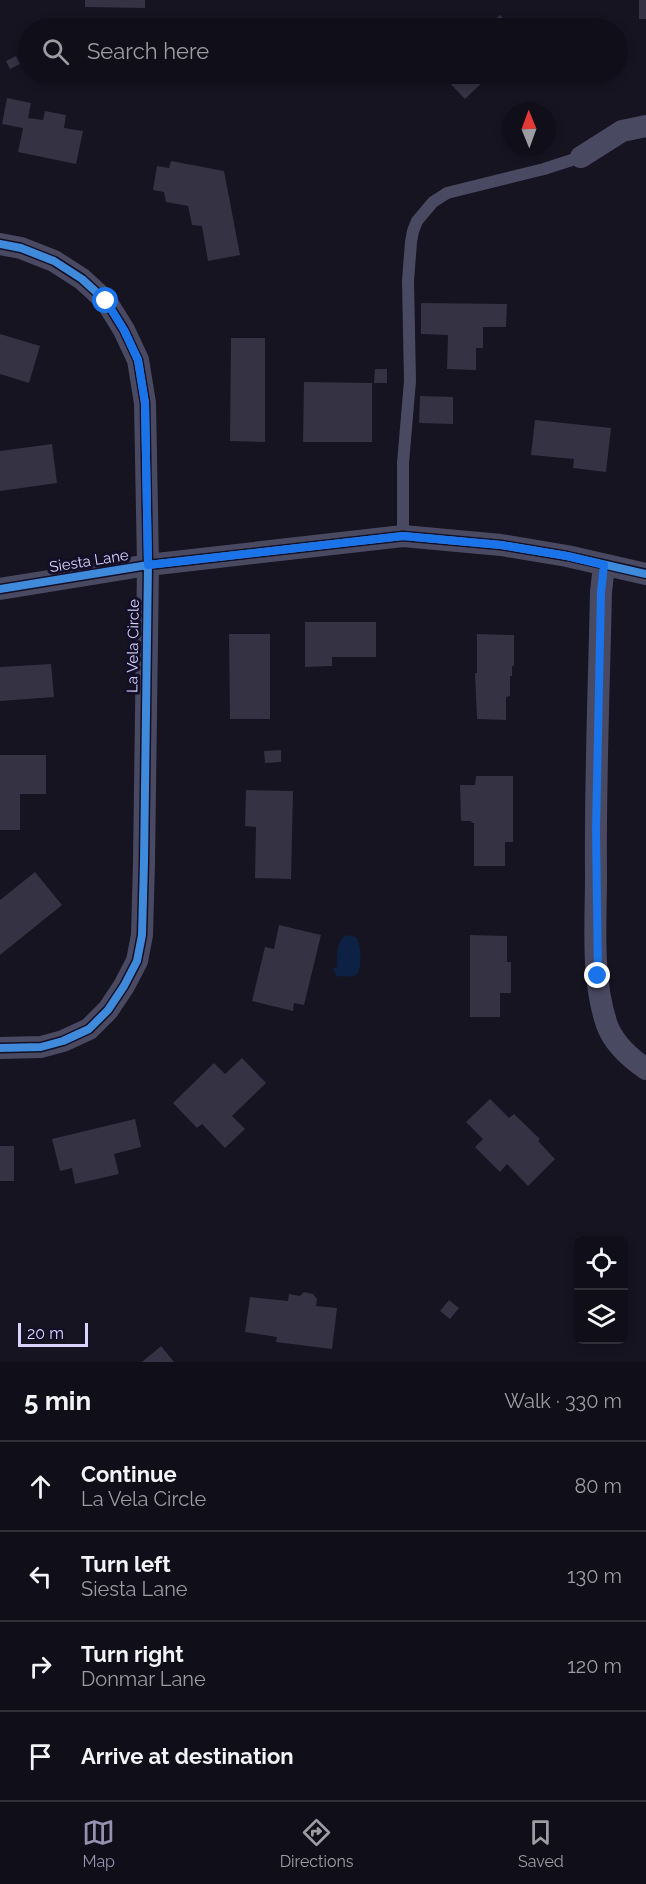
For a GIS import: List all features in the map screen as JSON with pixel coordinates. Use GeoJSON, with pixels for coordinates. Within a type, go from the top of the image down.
{"type":"FeatureCollection","features":[{"type":"Feature","properties":{"kind":"street"},"geometry":{"type":"LineString","coordinates":[[581,157],[622,131],[646,126]]}},
{"type":"Feature","properties":{"kind":"street","name":"La Vela Circle"},"geometry":{"type":"LineString","coordinates":[[0,244],[21,248],[54,261],[106,301],[124,330],[138,360],[145,403],[148,565],[142,935],[137,961],[108,1010],[89,1029],[63,1041],[41,1047],[0,1048]]}},
{"type":"Feature","properties":{"kind":"street","name":"Siesta Lane"},"geometry":{"type":"LineString","coordinates":[[0,589],[148,565],[403,536],[501,545],[567,556],[646,574]]}},
{"type":"Feature","properties":{"kind":"street"},"geometry":{"type":"LineString","coordinates":[[604,565],[601,592],[596,830],[598,976],[601,1003],[608,1028],[618,1044],[639,1064]]}},
{"type":"Feature","properties":{"kind":"lane"},"geometry":{"type":"LineString","coordinates":[[403,536],[404,463],[410,381],[408,282],[413,231],[417,221],[433,202],[447,193],[544,169],[581,157]]}},
{"type":"Feature","properties":{"kind":"water"},"geometry":{"type":"Polygon","coordinates":[[[346,935],[356,937],[358,940],[360,968],[354,976],[337,977],[333,969],[337,967],[340,941],[346,935]]]}},
{"type":"Feature","properties":{"kind":"building"},"geometry":{"type":"Polygon","coordinates":[[[85,0],[145,0],[145,8],[85,7],[85,0]]]}},
{"type":"Feature","properties":{"kind":"building"},"geometry":{"type":"Polygon","coordinates":[[[639,0],[646,0],[646,19],[639,19],[639,0]]]}},
{"type":"Feature","properties":{"kind":"building"},"geometry":{"type":"Polygon","coordinates":[[[16,56],[18,65],[10,69],[6,61],[16,56]]]}},
{"type":"Feature","properties":{"kind":"building"},"geometry":{"type":"Polygon","coordinates":[[[451,84],[481,84],[465,99],[451,84]]]}},
{"type":"Feature","properties":{"kind":"building"},"geometry":{"type":"Polygon","coordinates":[[[7,98],[31,103],[28,118],[43,120],[45,111],[66,115],[64,128],[83,131],[76,164],[18,152],[23,128],[2,124],[7,98]]]}},
{"type":"Feature","properties":{"kind":"building"},"geometry":{"type":"Polygon","coordinates":[[[171,161],[224,171],[240,255],[208,261],[202,226],[192,225],[188,206],[166,202],[164,192],[153,190],[157,166],[169,168],[171,161]]]}},
{"type":"Feature","properties":{"kind":"building"},"geometry":{"type":"Polygon","coordinates":[[[421,303],[507,304],[506,327],[483,327],[483,348],[476,348],[476,370],[447,369],[448,335],[421,334],[421,303]]]}},
{"type":"Feature","properties":{"kind":"building"},"geometry":{"type":"Polygon","coordinates":[[[0,334],[40,346],[29,383],[0,374],[0,334]]]}},
{"type":"Feature","properties":{"kind":"building"},"geometry":{"type":"Polygon","coordinates":[[[231,338],[265,338],[265,442],[230,441],[231,338]]]}},
{"type":"Feature","properties":{"kind":"building"},"geometry":{"type":"Polygon","coordinates":[[[375,369],[387,369],[387,383],[374,383],[375,369]]]}},
{"type":"Feature","properties":{"kind":"building"},"geometry":{"type":"Polygon","coordinates":[[[304,382],[372,383],[372,442],[303,442],[304,382]]]}},
{"type":"Feature","properties":{"kind":"building"},"geometry":{"type":"Polygon","coordinates":[[[420,396],[453,397],[453,424],[419,423],[420,396]]]}},
{"type":"Feature","properties":{"kind":"building"},"geometry":{"type":"Polygon","coordinates":[[[535,420],[611,428],[606,472],[573,468],[574,459],[531,455],[535,420]]]}},
{"type":"Feature","properties":{"kind":"building"},"geometry":{"type":"Polygon","coordinates":[[[52,444],[57,483],[0,491],[0,451],[52,444]]]}},
{"type":"Feature","properties":{"kind":"building"},"geometry":{"type":"Polygon","coordinates":[[[305,622],[376,622],[376,657],[332,657],[332,666],[305,667],[305,622]]]}},
{"type":"Feature","properties":{"kind":"building"},"geometry":{"type":"Polygon","coordinates":[[[229,634],[270,634],[270,719],[230,719],[229,634]]]}},
{"type":"Feature","properties":{"kind":"building"},"geometry":{"type":"Polygon","coordinates":[[[477,634],[514,635],[514,666],[512,666],[512,676],[510,676],[510,696],[506,697],[506,720],[477,719],[475,673],[477,673],[477,634]]]}},
{"type":"Feature","properties":{"kind":"building"},"geometry":{"type":"Polygon","coordinates":[[[51,664],[54,697],[0,701],[0,667],[51,664]]]}},
{"type":"Feature","properties":{"kind":"building"},"geometry":{"type":"Polygon","coordinates":[[[281,750],[281,762],[265,763],[264,751],[281,750]]]}},
{"type":"Feature","properties":{"kind":"building"},"geometry":{"type":"Polygon","coordinates":[[[0,755],[46,755],[46,794],[20,794],[20,830],[0,830],[0,755]]]}},
{"type":"Feature","properties":{"kind":"building"},"geometry":{"type":"Polygon","coordinates":[[[476,776],[513,776],[513,842],[505,842],[505,866],[474,866],[474,823],[461,821],[460,785],[475,785],[476,776]]]}},
{"type":"Feature","properties":{"kind":"building"},"geometry":{"type":"Polygon","coordinates":[[[246,790],[293,791],[291,879],[255,878],[256,827],[245,826],[246,790]]]}},
{"type":"Feature","properties":{"kind":"building"},"geometry":{"type":"Polygon","coordinates":[[[35,872],[62,905],[0,955],[0,900],[35,872]]]}},
{"type":"Feature","properties":{"kind":"building"},"geometry":{"type":"Polygon","coordinates":[[[279,925],[321,935],[304,1005],[294,1003],[293,1011],[252,1001],[265,947],[274,949],[279,925]]]}},
{"type":"Feature","properties":{"kind":"building"},"geometry":{"type":"Polygon","coordinates":[[[470,935],[507,936],[507,962],[511,962],[511,993],[500,993],[500,1017],[470,1017],[470,935]]]}},
{"type":"Feature","properties":{"kind":"building"},"geometry":{"type":"Polygon","coordinates":[[[242,1058],[266,1083],[232,1116],[245,1129],[225,1148],[202,1124],[197,1128],[173,1103],[214,1063],[225,1074],[242,1058]]]}},
{"type":"Feature","properties":{"kind":"building"},"geometry":{"type":"Polygon","coordinates":[[[490,1099],[509,1118],[514,1114],[540,1139],[538,1141],[555,1159],[528,1186],[507,1164],[500,1172],[475,1147],[483,1139],[466,1122],[490,1099]]]}},
{"type":"Feature","properties":{"kind":"building"},"geometry":{"type":"Polygon","coordinates":[[[135,1119],[141,1147],[114,1154],[119,1174],[75,1184],[72,1168],[60,1171],[52,1139],[135,1119]]]}},
{"type":"Feature","properties":{"kind":"building"},"geometry":{"type":"Polygon","coordinates":[[[0,1146],[14,1146],[14,1181],[0,1181],[0,1146]]]}},
{"type":"Feature","properties":{"kind":"building"},"geometry":{"type":"Polygon","coordinates":[[[304,1292],[313,1294],[317,1299],[316,1306],[337,1308],[332,1349],[276,1342],[277,1337],[245,1332],[250,1297],[288,1301],[289,1294],[300,1296],[304,1292]]]}},
{"type":"Feature","properties":{"kind":"building"},"geometry":{"type":"Polygon","coordinates":[[[449,1300],[459,1308],[450,1319],[440,1311],[449,1300]]]}},
{"type":"Feature","properties":{"kind":"building"},"geometry":{"type":"Polygon","coordinates":[[[161,1346],[174,1362],[142,1362],[161,1346]]]}},
{"type":"Feature","properties":{"kind":"cycle path"},"geometry":{"type":"LineString","coordinates":[[0,244],[21,248],[54,261],[82,279],[106,301],[124,330],[138,360],[145,403],[148,565],[142,935],[137,961],[108,1010],[89,1029],[63,1041],[41,1047],[0,1048]]}},
{"type":"Feature","properties":{"kind":"cycle path"},"geometry":{"type":"LineString","coordinates":[[0,589],[148,565],[403,536],[501,545],[567,556],[646,574]]}},
{"type":"Feature","properties":{"kind":"route"},"geometry":{"type":"LineString","coordinates":[[106,301],[124,330],[138,360],[145,403],[148,565],[403,536],[501,545],[604,565],[601,592],[596,830],[598,976]]}}]}
